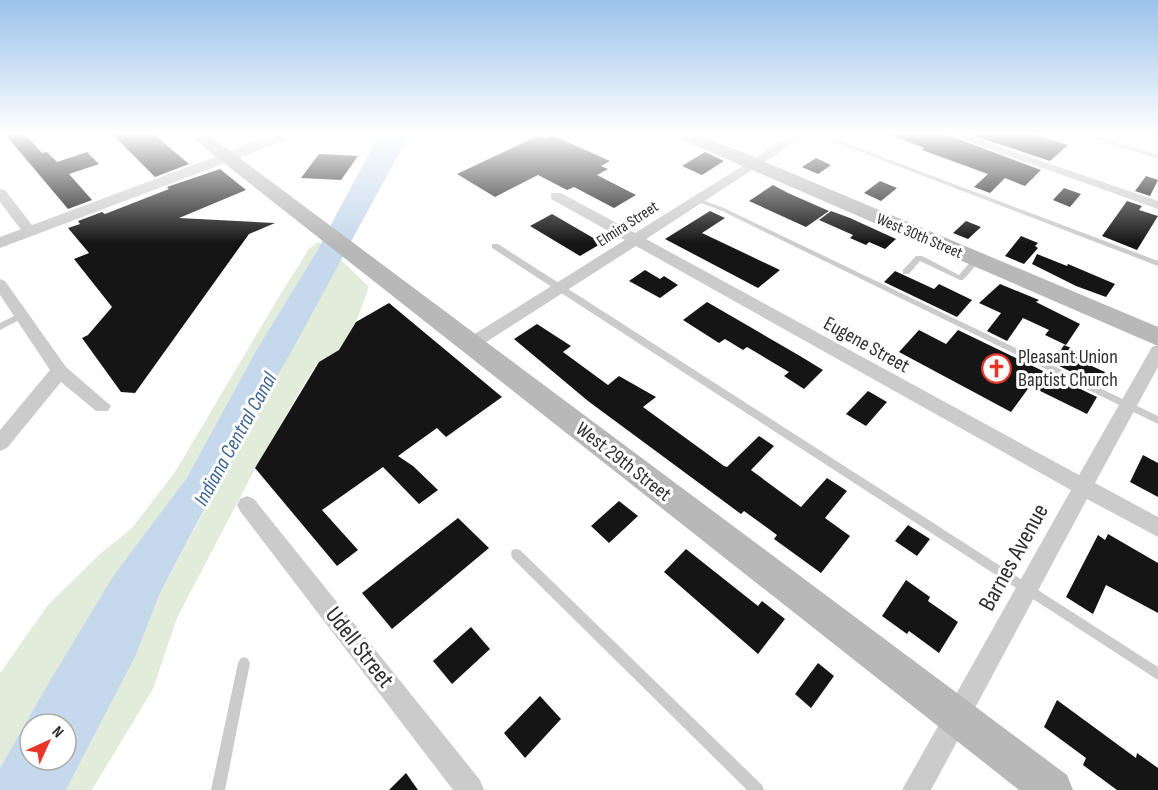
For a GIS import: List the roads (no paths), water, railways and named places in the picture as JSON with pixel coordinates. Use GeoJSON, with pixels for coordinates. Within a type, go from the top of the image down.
{"type":"FeatureCollection","features":[{"type":"Feature","properties":{"kind":"main road","name":"West 29th Street"},"geometry":{"type":"LineString","coordinates":[[243,170],[1052,790]]}},
{"type":"Feature","properties":{"kind":"main road","name":"West 30th Street"},"geometry":{"type":"LineString","coordinates":[[768,170],[1158,337]]}},
{"type":"Feature","properties":{"kind":"street"},"geometry":{"type":"LineString","coordinates":[[0,243],[192,170]]}},
{"type":"Feature","properties":{"kind":"street","name":"Elmira Street"},"geometry":{"type":"LineString","coordinates":[[471,344],[745,170]]}},
{"type":"Feature","properties":{"kind":"street"},"geometry":{"type":"LineString","coordinates":[[1057,170],[1158,205]]}},
{"type":"Feature","properties":{"kind":"street"},"geometry":{"type":"LineString","coordinates":[[0,193],[30,232]]}},
{"type":"Feature","properties":{"kind":"street","name":"Eugene Street"},"geometry":{"type":"LineString","coordinates":[[556,196],[1158,528]]}},
{"type":"Feature","properties":{"kind":"street"},"geometry":{"type":"LineString","coordinates":[[0,284],[60,371],[102,406]]}},
{"type":"Feature","properties":{"kind":"street","name":"Barnes Avenue"},"geometry":{"type":"LineString","coordinates":[[916,790],[1158,351]]}},
{"type":"Feature","properties":{"kind":"street"},"geometry":{"type":"LineString","coordinates":[[0,443],[60,371]]}},
{"type":"Feature","properties":{"kind":"street","name":"Udell Street"},"geometry":{"type":"LineString","coordinates":[[248,505],[470,790]]}},
{"type":"Feature","properties":{"kind":"lane"},"geometry":{"type":"LineString","coordinates":[[911,170],[1158,264]]}},
{"type":"Feature","properties":{"kind":"lane"},"geometry":{"type":"LineString","coordinates":[[697,200],[722,209],[1158,420]]}},
{"type":"Feature","properties":{"kind":"lane"},"geometry":{"type":"LineString","coordinates":[[495,246],[1158,674]]}},
{"type":"Feature","properties":{"kind":"lane"},"geometry":{"type":"LineString","coordinates":[[906,273],[919,258],[960,278],[977,260]]}},
{"type":"Feature","properties":{"kind":"lane"},"geometry":{"type":"LineString","coordinates":[[0,327],[22,315]]}},
{"type":"Feature","properties":{"kind":"lane"},"geometry":{"type":"LineString","coordinates":[[516,554],[757,790]]}},
{"type":"Feature","properties":{"kind":"lane"},"geometry":{"type":"LineString","coordinates":[[218,790],[244,663]]}},
{"type":"Feature","properties":{"kind":"water","name":"Indiana Central Canal"},"geometry":{"type":"Polygon","coordinates":[[[360,170],[390,170],[289,356],[258,408],[160,593],[136,655],[78,767],[78,712],[32,712],[114,575],[186,479],[257,349],[317,251],[360,170]]]}},
{"type":"Feature","properties":{"kind":"water"},"geometry":{"type":"Polygon","coordinates":[[[18,736],[18,772],[75,772],[66,790],[0,790],[0,768],[18,736]]]}},
{"type":"Feature","properties":{"kind":"place","name":"Pleasant Union Baptist Church"},"geometry":{"type":"Point","coordinates":[997,368]}}]}
